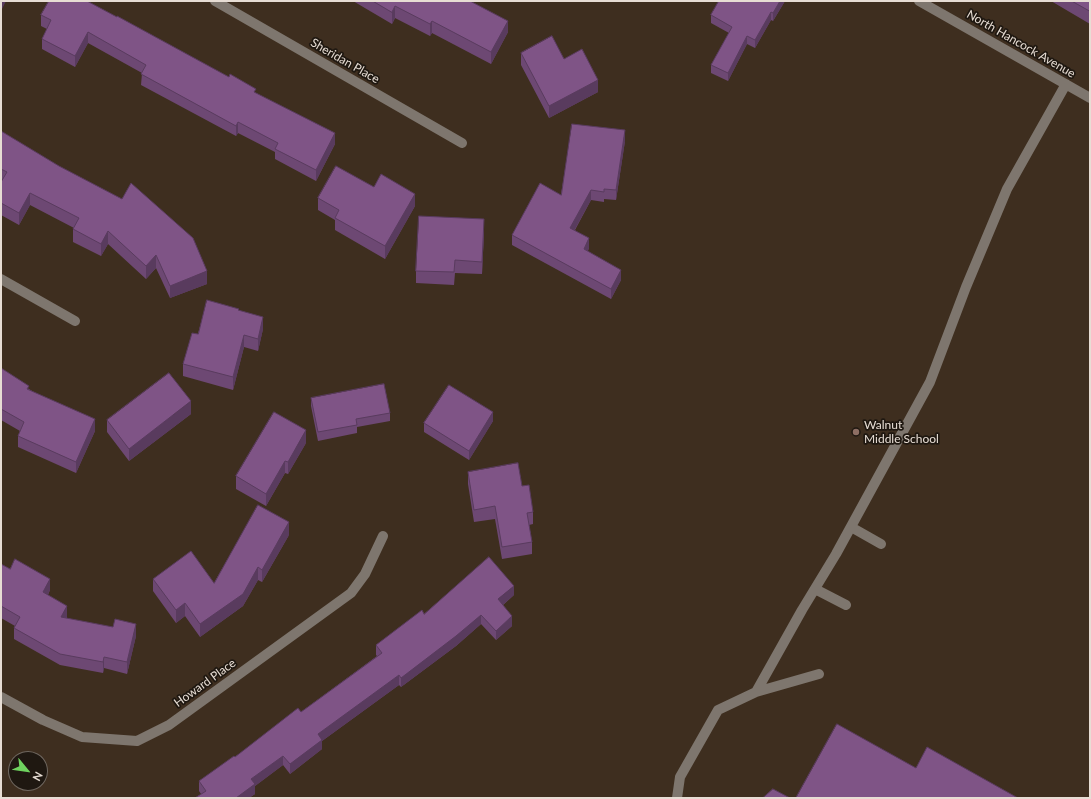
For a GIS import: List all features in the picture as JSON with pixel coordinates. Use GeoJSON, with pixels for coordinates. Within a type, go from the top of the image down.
{"type":"FeatureCollection","features":[{"type":"Feature","properties":{"kind":"street","name":"Sheridan Place"},"geometry":{"type":"LineString","coordinates":[[215,1],[462,143]]}},
{"type":"Feature","properties":{"kind":"street","name":"North Hancock Avenue"},"geometry":{"type":"LineString","coordinates":[[919,1],[1090,98]]}},
{"type":"Feature","properties":{"kind":"street"},"geometry":{"type":"LineString","coordinates":[[756,692],[851,527],[930,382],[966,287],[1007,189],[1066,84]]}},
{"type":"Feature","properties":{"kind":"street"},"geometry":{"type":"LineString","coordinates":[[1,279],[74,321]]}},
{"type":"Feature","properties":{"kind":"street"},"geometry":{"type":"LineString","coordinates":[[851,527],[881,544]]}},
{"type":"Feature","properties":{"kind":"street","name":"Howard Place"},"geometry":{"type":"LineString","coordinates":[[1,697],[43,720],[82,737],[137,741],[169,725],[351,593],[364,574],[383,536]]}},
{"type":"Feature","properties":{"kind":"street"},"geometry":{"type":"LineString","coordinates":[[815,589],[846,605]]}},
{"type":"Feature","properties":{"kind":"street"},"geometry":{"type":"LineString","coordinates":[[677,798],[680,777],[718,710],[756,692],[819,674]]}},
{"type":"Feature","properties":{"kind":"building"},"geometry":{"type":"Polygon","coordinates":[[[49,1],[87,1],[229,77],[230,74],[256,89],[254,92],[335,133],[316,170],[275,149],[278,143],[238,122],[236,126],[141,74],[146,65],[88,32],[75,56],[42,39],[51,20],[41,15],[49,1]]]}},
{"type":"Feature","properties":{"kind":"building"},"geometry":{"type":"Polygon","coordinates":[[[373,1],[470,1],[508,21],[491,52],[432,21],[430,24],[395,6],[392,12],[373,1]]]}},
{"type":"Feature","properties":{"kind":"building"},"geometry":{"type":"Polygon","coordinates":[[[719,1],[780,1],[773,13],[771,12],[755,40],[747,36],[728,73],[711,65],[732,27],[711,15],[719,1]]]}},
{"type":"Feature","properties":{"kind":"building"},"geometry":{"type":"Polygon","coordinates":[[[1072,1],[1090,1],[1090,11],[1072,1]]]}},
{"type":"Feature","properties":{"kind":"building"},"geometry":{"type":"Polygon","coordinates":[[[552,36],[564,59],[582,49],[598,80],[549,106],[521,53],[552,36]]]}},
{"type":"Feature","properties":{"kind":"building"},"geometry":{"type":"Polygon","coordinates":[[[572,124],[625,130],[616,190],[604,189],[604,192],[591,190],[570,228],[589,238],[584,249],[621,270],[611,289],[512,235],[540,183],[561,195],[572,124]]]}},
{"type":"Feature","properties":{"kind":"building"},"geometry":{"type":"Polygon","coordinates":[[[1,131],[59,166],[122,199],[131,183],[193,238],[207,271],[170,286],[156,255],[146,266],[108,231],[101,244],[73,229],[79,218],[30,193],[19,213],[1,203],[1,182],[7,172],[1,169],[1,131]]]}},
{"type":"Feature","properties":{"kind":"building"},"geometry":{"type":"Polygon","coordinates":[[[336,166],[374,187],[381,174],[415,194],[385,246],[335,218],[339,210],[318,198],[336,166]]]}},
{"type":"Feature","properties":{"kind":"building"},"geometry":{"type":"Polygon","coordinates":[[[419,216],[484,219],[482,262],[455,260],[454,272],[416,271],[419,216]]]}},
{"type":"Feature","properties":{"kind":"building"},"geometry":{"type":"Polygon","coordinates":[[[207,300],[263,317],[258,339],[244,335],[233,377],[183,364],[192,333],[198,334],[207,300]]]}},
{"type":"Feature","properties":{"kind":"building"},"geometry":{"type":"Polygon","coordinates":[[[1,368],[29,386],[27,389],[95,419],[76,462],[18,436],[24,422],[1,409],[1,368]]]}},
{"type":"Feature","properties":{"kind":"building"},"geometry":{"type":"Polygon","coordinates":[[[169,373],[191,401],[129,449],[107,420],[169,373]]]}},
{"type":"Feature","properties":{"kind":"building"},"geometry":{"type":"Polygon","coordinates":[[[384,384],[390,413],[356,419],[357,425],[318,432],[311,398],[384,384]]]}},
{"type":"Feature","properties":{"kind":"building"},"geometry":{"type":"Polygon","coordinates":[[[449,385],[493,412],[469,451],[424,423],[449,385]]]}},
{"type":"Feature","properties":{"kind":"building"},"geometry":{"type":"Polygon","coordinates":[[[274,412],[306,430],[288,462],[285,461],[266,494],[236,476],[274,412]]]}},
{"type":"Feature","properties":{"kind":"building"},"geometry":{"type":"Polygon","coordinates":[[[518,463],[522,486],[529,485],[533,512],[527,513],[532,542],[502,547],[495,506],[474,510],[468,472],[518,463]]]}},
{"type":"Feature","properties":{"kind":"building"},"geometry":{"type":"Polygon","coordinates":[[[258,505],[289,522],[262,570],[258,567],[243,594],[200,624],[185,603],[176,610],[153,579],[191,551],[214,583],[258,505]]]}},
{"type":"Feature","properties":{"kind":"building"},"geometry":{"type":"Polygon","coordinates":[[[489,557],[514,586],[498,599],[512,616],[496,631],[481,615],[401,678],[399,675],[318,734],[322,740],[290,764],[283,756],[251,779],[255,784],[236,798],[195,798],[206,791],[199,781],[234,756],[235,757],[298,708],[301,712],[382,653],[376,645],[422,610],[424,614],[489,557]]]}},
{"type":"Feature","properties":{"kind":"building"},"geometry":{"type":"Polygon","coordinates":[[[15,559],[50,579],[43,592],[67,606],[61,617],[113,627],[115,619],[136,624],[127,662],[104,657],[103,662],[60,654],[14,628],[20,617],[1,606],[1,564],[10,569],[15,559]]]}},
{"type":"Feature","properties":{"kind":"building"},"geometry":{"type":"Polygon","coordinates":[[[837,724],[916,768],[927,747],[1018,798],[796,798],[837,724]]]}},
{"type":"Feature","properties":{"kind":"building"},"geometry":{"type":"Polygon","coordinates":[[[773,789],[790,798],[763,798],[773,789]]]}},
{"type":"Feature","properties":{"kind":"place","name":"Walnut Middle School"},"geometry":{"type":"Point","coordinates":[856,432]}}]}
